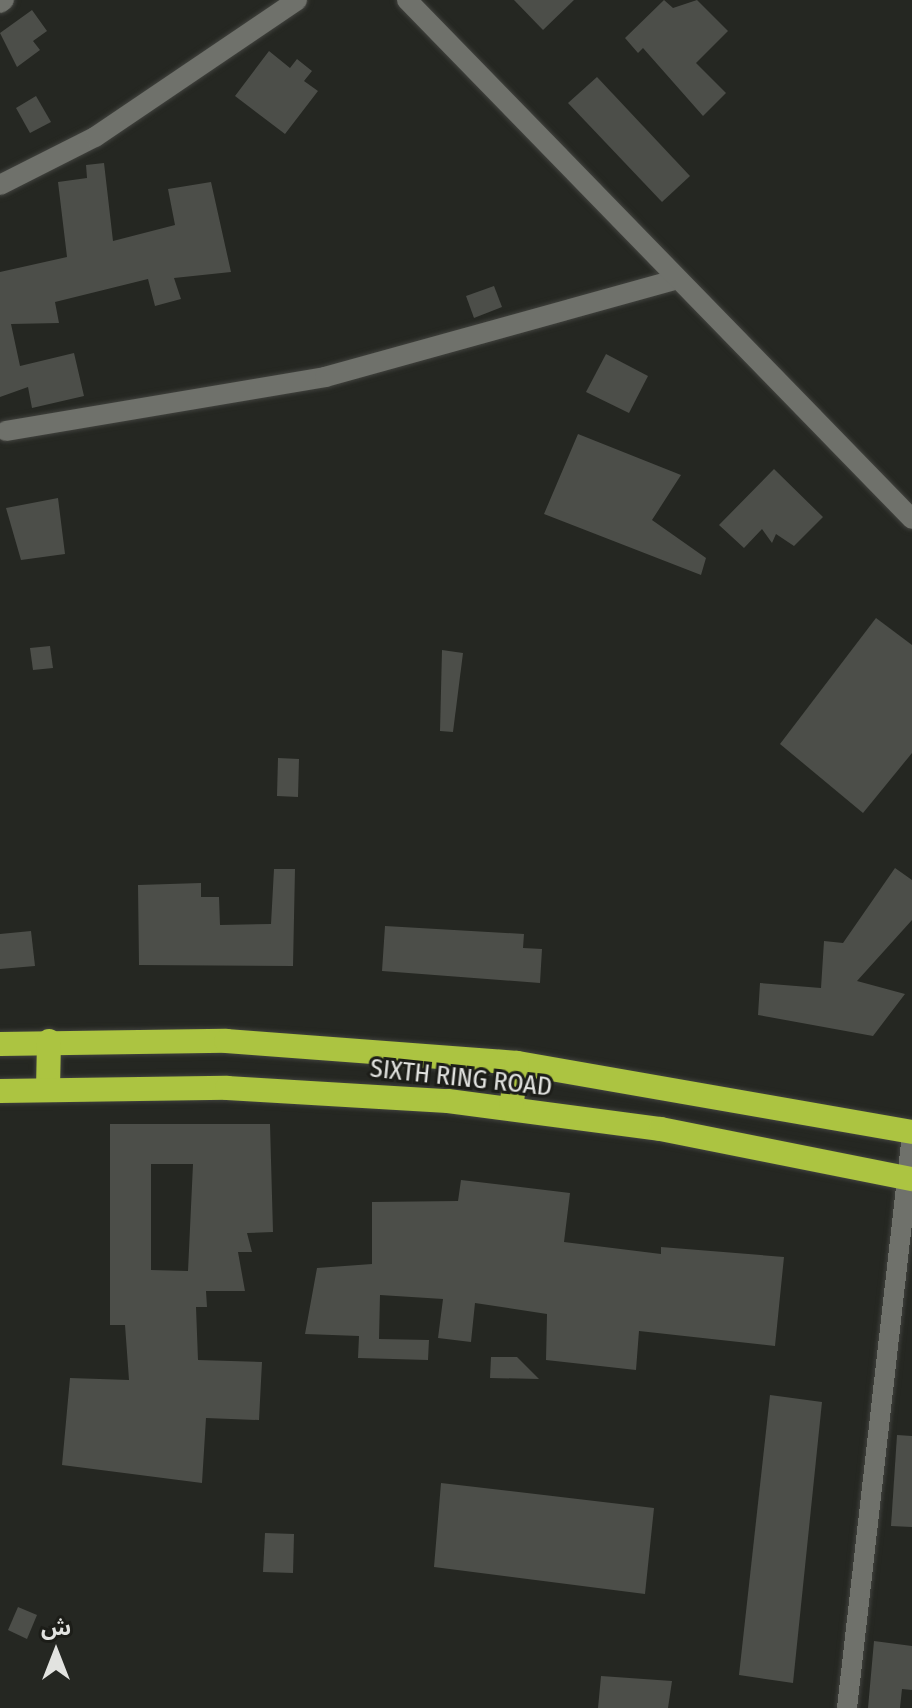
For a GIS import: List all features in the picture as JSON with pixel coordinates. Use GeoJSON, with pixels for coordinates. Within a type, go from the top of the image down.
{"type":"FeatureCollection","features":[{"type":"Feature","properties":{"kind":"highway","name":"SIXTH RING ROAD"},"geometry":{"type":"LineString","coordinates":[[0,1044],[49,1041],[312,1045],[517,1063],[912,1133]]}},
{"type":"Feature","properties":{"kind":"highway"},"geometry":{"type":"LineString","coordinates":[[48,1089],[49,1041]]}},
{"type":"Feature","properties":{"kind":"highway"},"geometry":{"type":"LineString","coordinates":[[511,1109],[517,1063]]}},
{"type":"Feature","properties":{"kind":"highway","name":"SIXTH RING ROAD"},"geometry":{"type":"LineString","coordinates":[[0,1091],[227,1088],[511,1109],[908,1178]]}},
{"type":"Feature","properties":{"kind":"street"},"geometry":{"type":"LineString","coordinates":[[0,185],[95,137],[297,0]]}},
{"type":"Feature","properties":{"kind":"street"},"geometry":{"type":"LineString","coordinates":[[407,0],[912,519]]}},
{"type":"Feature","properties":{"kind":"street"},"geometry":{"type":"LineString","coordinates":[[6,431],[325,377],[678,279]]}},
{"type":"Feature","properties":{"kind":"street"},"geometry":{"type":"LineString","coordinates":[[847,1708],[912,1133]]}},
{"type":"Feature","properties":{"kind":"building"},"geometry":{"type":"Polygon","coordinates":[[[514,0],[574,0],[543,30],[514,0]]]}},
{"type":"Feature","properties":{"kind":"building"},"geometry":{"type":"Polygon","coordinates":[[[664,0],[673,8],[697,0],[728,31],[696,63],[726,93],[703,116],[643,48],[638,53],[625,38],[664,0]]]}},
{"type":"Feature","properties":{"kind":"building"},"geometry":{"type":"Polygon","coordinates":[[[32,10],[47,31],[33,41],[40,50],[17,67],[0,33],[32,10]]]}},
{"type":"Feature","properties":{"kind":"building"},"geometry":{"type":"Polygon","coordinates":[[[269,51],[290,68],[297,59],[312,71],[304,81],[318,91],[285,134],[235,96],[269,51]]]}},
{"type":"Feature","properties":{"kind":"building"},"geometry":{"type":"Polygon","coordinates":[[[597,77],[690,176],[662,202],[568,103],[597,77]]]}},
{"type":"Feature","properties":{"kind":"building"},"geometry":{"type":"Polygon","coordinates":[[[36,96],[51,122],[30,133],[16,108],[36,96]]]}},
{"type":"Feature","properties":{"kind":"building"},"geometry":{"type":"Polygon","coordinates":[[[104,163],[113,241],[175,225],[168,189],[211,182],[231,272],[174,278],[181,299],[155,306],[148,279],[55,302],[59,323],[11,324],[20,366],[74,353],[84,396],[32,408],[28,387],[0,397],[0,272],[67,257],[58,182],[87,178],[86,165],[104,163]]]}},
{"type":"Feature","properties":{"kind":"building"},"geometry":{"type":"Polygon","coordinates":[[[494,286],[502,307],[474,318],[466,296],[494,286]]]}},
{"type":"Feature","properties":{"kind":"building"},"geometry":{"type":"Polygon","coordinates":[[[606,354],[648,376],[629,413],[586,392],[606,354]]]}},
{"type":"Feature","properties":{"kind":"building"},"geometry":{"type":"Polygon","coordinates":[[[578,434],[681,475],[652,520],[706,558],[701,575],[544,514],[578,434]]]}},
{"type":"Feature","properties":{"kind":"building"},"geometry":{"type":"Polygon","coordinates":[[[774,469],[823,517],[794,546],[776,534],[772,543],[762,529],[744,548],[719,525],[774,469]]]}},
{"type":"Feature","properties":{"kind":"building"},"geometry":{"type":"Polygon","coordinates":[[[58,498],[65,554],[21,560],[6,508],[58,498]]]}},
{"type":"Feature","properties":{"kind":"building"},"geometry":{"type":"Polygon","coordinates":[[[876,618],[912,645],[912,753],[863,813],[780,744],[876,618]]]}},
{"type":"Feature","properties":{"kind":"building"},"geometry":{"type":"Polygon","coordinates":[[[50,646],[53,668],[33,670],[30,648],[50,646]]]}},
{"type":"Feature","properties":{"kind":"building"},"geometry":{"type":"Polygon","coordinates":[[[442,650],[463,653],[453,732],[440,731],[442,650]]]}},
{"type":"Feature","properties":{"kind":"building"},"geometry":{"type":"Polygon","coordinates":[[[278,758],[299,759],[298,797],[277,796],[278,758]]]}},
{"type":"Feature","properties":{"kind":"building"},"geometry":{"type":"Polygon","coordinates":[[[895,868],[912,880],[912,920],[857,981],[905,994],[873,1036],[758,1015],[760,983],[821,988],[824,941],[843,943],[895,868]]]}},
{"type":"Feature","properties":{"kind":"building"},"geometry":{"type":"Polygon","coordinates":[[[274,869],[295,869],[293,966],[139,965],[138,885],[201,883],[201,897],[219,897],[220,925],[271,924],[274,869]]]}},
{"type":"Feature","properties":{"kind":"building"},"geometry":{"type":"Polygon","coordinates":[[[385,926],[524,934],[523,948],[542,949],[540,983],[382,971],[385,926]]]}},
{"type":"Feature","properties":{"kind":"building"},"geometry":{"type":"Polygon","coordinates":[[[31,931],[35,966],[0,969],[0,934],[31,931]]]}},
{"type":"Feature","properties":{"kind":"building"},"geometry":{"type":"Polygon","coordinates":[[[110,1124],[270,1124],[273,1232],[247,1233],[252,1252],[238,1252],[245,1291],[206,1291],[207,1307],[196,1307],[198,1360],[262,1362],[259,1420],[206,1418],[202,1483],[62,1465],[70,1378],[129,1380],[125,1325],[110,1325],[110,1124]],[[151,1164],[151,1270],[188,1271],[193,1164],[151,1164]]]}},
{"type":"Feature","properties":{"kind":"building"},"geometry":{"type":"Polygon","coordinates":[[[461,1180],[570,1193],[564,1242],[661,1254],[661,1247],[784,1257],[775,1346],[639,1331],[636,1370],[546,1360],[547,1314],[475,1303],[471,1342],[438,1338],[443,1299],[380,1295],[379,1339],[429,1340],[428,1360],[358,1358],[359,1336],[305,1334],[317,1268],[372,1264],[372,1202],[458,1201],[461,1180]]]}},
{"type":"Feature","properties":{"kind":"building"},"geometry":{"type":"Polygon","coordinates":[[[491,1357],[517,1357],[539,1379],[490,1378],[491,1357]]]}},
{"type":"Feature","properties":{"kind":"building"},"geometry":{"type":"Polygon","coordinates":[[[770,1395],[822,1402],[793,1683],[739,1675],[770,1395]]]}},
{"type":"Feature","properties":{"kind":"building"},"geometry":{"type":"Polygon","coordinates":[[[897,1435],[912,1436],[912,1527],[891,1526],[897,1435]]]}},
{"type":"Feature","properties":{"kind":"building"},"geometry":{"type":"Polygon","coordinates":[[[441,1483],[654,1508],[645,1594],[434,1567],[441,1483]]]}},
{"type":"Feature","properties":{"kind":"building"},"geometry":{"type":"Polygon","coordinates":[[[265,1533],[294,1534],[293,1573],[263,1572],[265,1533]]]}},
{"type":"Feature","properties":{"kind":"building"},"geometry":{"type":"Polygon","coordinates":[[[18,1607],[37,1615],[27,1639],[8,1630],[18,1607]]]}},
{"type":"Feature","properties":{"kind":"building"},"geometry":{"type":"Polygon","coordinates":[[[874,1641],[912,1646],[912,1690],[902,1689],[900,1708],[868,1708],[874,1641]]]}},
{"type":"Feature","properties":{"kind":"building"},"geometry":{"type":"Polygon","coordinates":[[[601,1676],[672,1681],[668,1708],[598,1708],[601,1676]]]}}]}
